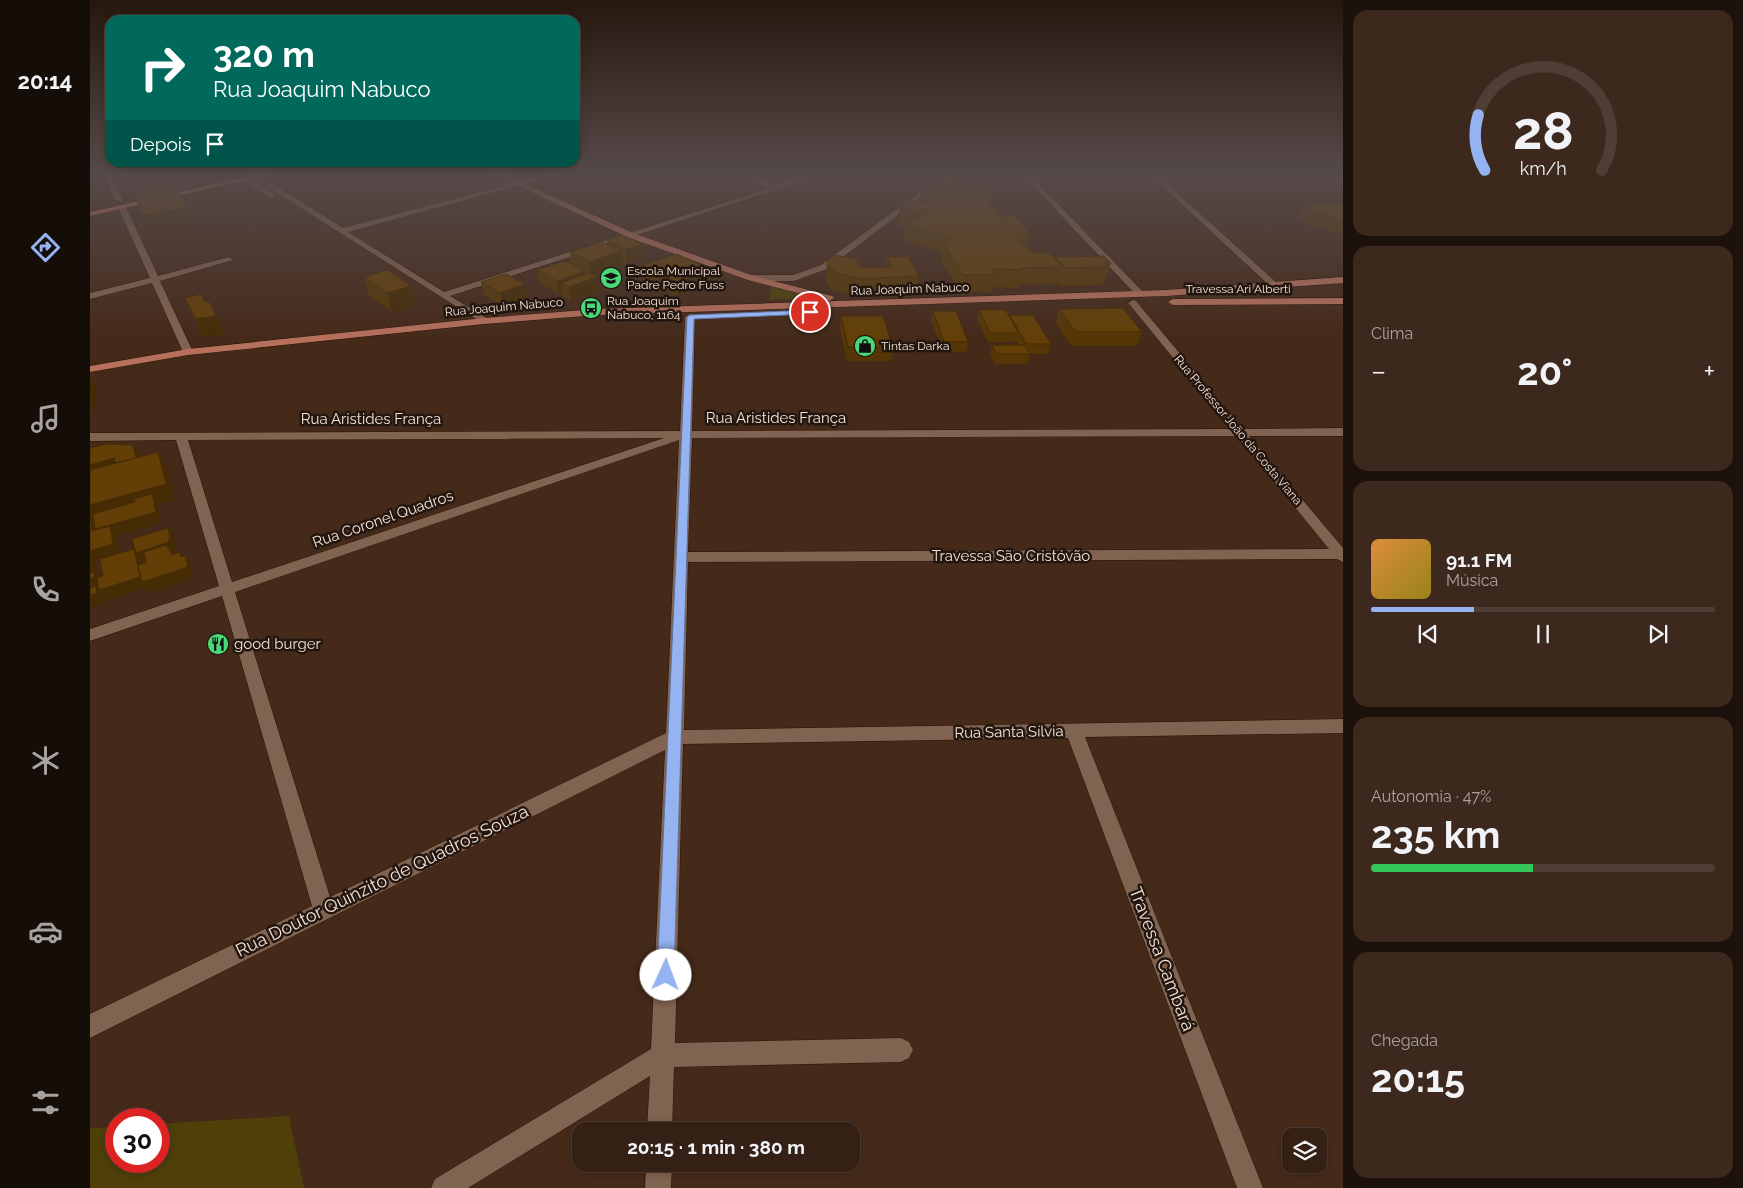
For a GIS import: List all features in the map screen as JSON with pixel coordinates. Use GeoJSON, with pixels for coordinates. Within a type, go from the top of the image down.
{"type":"FeatureCollection","features":[{"type":"Feature","properties":{"kind":"main road"},"geometry":{"type":"LineString","coordinates":[[614,227],[751,278],[850,303]]}},
{"type":"Feature","properties":{"kind":"main road"},"geometry":{"type":"LineString","coordinates":[[730,315],[746,312],[758,306],[765,294],[760,285],[751,278]]}},
{"type":"Feature","properties":{"kind":"main road","name":"Rua Joaquim Nabuco"},"geometry":{"type":"LineString","coordinates":[[90,376],[202,359],[496,329],[730,315],[1136,298],[1343,280]]}},
{"type":"Feature","properties":{"kind":"main road"},"geometry":{"type":"LineString","coordinates":[[1319,282],[1343,286]]}},
{"type":"Feature","properties":{"kind":"main road","name":"Rua Joaquim Nabuco"},"geometry":{"type":"LineString","coordinates":[[90,369],[188,352],[484,322],[636,309],[1136,298]]}},
{"type":"Feature","properties":{"kind":"main road","name":"Travessa Ari Alberti"},"geometry":{"type":"LineString","coordinates":[[1136,298],[1343,301]]}},
{"type":"Feature","properties":{"kind":"main road"},"geometry":{"type":"LineString","coordinates":[[484,322],[496,329]]}},
{"type":"Feature","properties":{"kind":"street"},"geometry":{"type":"LineString","coordinates":[[131,227],[188,352]]}},
{"type":"Feature","properties":{"kind":"street"},"geometry":{"type":"LineString","coordinates":[[336,227],[484,322]]}},
{"type":"Feature","properties":{"kind":"street"},"geometry":{"type":"LineString","coordinates":[[341,231],[354,227]]}},
{"type":"Feature","properties":{"kind":"street"},"geometry":{"type":"LineString","coordinates":[[443,295],[654,227]]}},
{"type":"Feature","properties":{"kind":"street"},"geometry":{"type":"LineString","coordinates":[[751,278],[794,278],[824,267],[877,227]]}},
{"type":"Feature","properties":{"kind":"street","name":"Rua Professor João da Costa Viana"},"geometry":{"type":"LineString","coordinates":[[1073,227],[1136,298],[1240,432],[1342,555]]}},
{"type":"Feature","properties":{"kind":"street"},"geometry":{"type":"LineString","coordinates":[[1210,227],[1274,286]]}},
{"type":"Feature","properties":{"kind":"street"},"geometry":{"type":"LineString","coordinates":[[90,296],[229,260]]}},
{"type":"Feature","properties":{"kind":"street"},"geometry":{"type":"LineString","coordinates":[[660,1122],[690,317]]}},
{"type":"Feature","properties":{"kind":"street","name":"Rua Aristides França"},"geometry":{"type":"LineString","coordinates":[[90,437],[1343,432]]}},
{"type":"Feature","properties":{"kind":"street","name":"Rua Coronel Quadros"},"geometry":{"type":"LineString","coordinates":[[90,635],[686,434]]}},
{"type":"Feature","properties":{"kind":"street"},"geometry":{"type":"LineString","coordinates":[[181,436],[324,910]]}},
{"type":"Feature","properties":{"kind":"street","name":"Travessa São Cristóvão"},"geometry":{"type":"LineString","coordinates":[[682,558],[1342,555]]}},
{"type":"Feature","properties":{"kind":"street","name":"Rua Santa Sílvia"},"geometry":{"type":"LineString","coordinates":[[675,737],[1343,726]]}},
{"type":"Feature","properties":{"kind":"street","name":"Travessa Cambará"},"geometry":{"type":"LineString","coordinates":[[1074,731],[1250,1188]]}},
{"type":"Feature","properties":{"kind":"street","name":"Rua Doutor Quinzito de Quadros Souza"},"geometry":{"type":"LineString","coordinates":[[90,1026],[675,737]]}},
{"type":"Feature","properties":{"kind":"street"},"geometry":{"type":"LineString","coordinates":[[444,1188],[663,1055],[901,1050]]}},
{"type":"Feature","properties":{"kind":"street"},"geometry":{"type":"LineString","coordinates":[[658,1188],[659,1172]]}},
{"type":"Feature","properties":{"kind":"shaded area"},"geometry":{"type":"Polygon","coordinates":[[[772,286],[819,298],[769,300],[772,286]]]}},
{"type":"Feature","properties":{"kind":"shaded area"},"geometry":{"type":"Polygon","coordinates":[[[289,1116],[304,1188],[90,1188],[90,1128],[105,1127],[105,1173],[170,1173],[170,1123],[289,1116]]]}},
{"type":"Feature","properties":{"kind":"building"},"geometry":{"type":"Polygon","coordinates":[[[915,227],[1025,227],[1030,234],[1014,234],[1032,253],[1050,253],[1062,267],[1020,268],[1022,270],[991,269],[995,274],[963,275],[944,244],[954,238],[915,227]]]}},
{"type":"Feature","properties":{"kind":"building"},"geometry":{"type":"Polygon","coordinates":[[[622,235],[642,244],[626,250],[607,240],[622,235]]]}},
{"type":"Feature","properties":{"kind":"building"},"geometry":{"type":"Polygon","coordinates":[[[602,242],[622,251],[589,262],[570,252],[602,242]]]}},
{"type":"Feature","properties":{"kind":"building"},"geometry":{"type":"Polygon","coordinates":[[[677,254],[711,270],[677,282],[643,265],[677,254]]]}},
{"type":"Feature","properties":{"kind":"building"},"geometry":{"type":"Polygon","coordinates":[[[835,255],[859,259],[856,262],[861,267],[892,267],[887,257],[908,256],[919,276],[861,279],[837,273],[827,263],[835,255]]]}},
{"type":"Feature","properties":{"kind":"building"},"geometry":{"type":"Polygon","coordinates":[[[1104,256],[1111,263],[1104,263],[1108,267],[1065,268],[1055,257],[1104,256]]]}},
{"type":"Feature","properties":{"kind":"building"},"geometry":{"type":"Polygon","coordinates":[[[565,261],[585,271],[557,281],[537,270],[565,261]]]}},
{"type":"Feature","properties":{"kind":"building"},"geometry":{"type":"Polygon","coordinates":[[[387,270],[411,286],[387,293],[364,277],[387,270]]]}},
{"type":"Feature","properties":{"kind":"building"},"geometry":{"type":"Polygon","coordinates":[[[589,273],[597,277],[569,287],[561,283],[589,273]]]}},
{"type":"Feature","properties":{"kind":"building"},"geometry":{"type":"Polygon","coordinates":[[[506,274],[525,284],[500,293],[481,282],[506,274]]]}},
{"type":"Feature","properties":{"kind":"building"},"geometry":{"type":"Polygon","coordinates":[[[201,294],[205,302],[209,301],[216,316],[196,319],[185,298],[201,294]]]}},
{"type":"Feature","properties":{"kind":"building"},"geometry":{"type":"Polygon","coordinates":[[[1123,308],[1142,332],[1076,332],[1059,309],[1123,308]]]}},
{"type":"Feature","properties":{"kind":"building"},"geometry":{"type":"Polygon","coordinates":[[[979,310],[1006,310],[1018,333],[990,333],[979,310]]]}},
{"type":"Feature","properties":{"kind":"building"},"geometry":{"type":"Polygon","coordinates":[[[933,311],[956,311],[968,342],[944,342],[933,311]]]}},
{"type":"Feature","properties":{"kind":"building"},"geometry":{"type":"Polygon","coordinates":[[[1010,315],[1033,315],[1051,344],[1026,344],[1010,315]]]}},
{"type":"Feature","properties":{"kind":"building"},"geometry":{"type":"Polygon","coordinates":[[[841,316],[883,316],[893,347],[848,347],[841,316]]]}},
{"type":"Feature","properties":{"kind":"building"},"geometry":{"type":"Polygon","coordinates":[[[992,345],[1025,345],[1030,354],[997,354],[992,345]]]}},
{"type":"Feature","properties":{"kind":"building"},"geometry":{"type":"Polygon","coordinates":[[[105,444],[133,445],[136,458],[115,463],[115,458],[90,465],[90,448],[105,444]]]}},
{"type":"Feature","properties":{"kind":"building"},"geometry":{"type":"Polygon","coordinates":[[[158,452],[166,484],[90,505],[90,470],[158,452]]]}},
{"type":"Feature","properties":{"kind":"building"},"geometry":{"type":"Polygon","coordinates":[[[152,494],[156,512],[95,529],[93,514],[135,502],[134,499],[152,494]]]}},
{"type":"Feature","properties":{"kind":"building"},"geometry":{"type":"Polygon","coordinates":[[[90,519],[92,531],[110,526],[113,544],[90,551],[90,519]]]}},
{"type":"Feature","properties":{"kind":"building"},"geometry":{"type":"Polygon","coordinates":[[[168,528],[169,542],[136,553],[132,539],[168,528]]]}},
{"type":"Feature","properties":{"kind":"building"},"geometry":{"type":"Polygon","coordinates":[[[166,545],[172,555],[180,552],[181,557],[185,556],[188,567],[142,582],[138,565],[146,563],[144,552],[166,545]]]}},
{"type":"Feature","properties":{"kind":"building"},"geometry":{"type":"Polygon","coordinates":[[[134,549],[140,577],[99,590],[97,578],[103,576],[100,559],[134,549]]]}},
{"type":"Feature","properties":{"kind":"building"},"geometry":{"type":"Polygon","coordinates":[[[94,572],[94,577],[90,579],[90,573],[94,572]]]}},
{"type":"Feature","properties":{"kind":"building"},"geometry":{"type":"Polygon","coordinates":[[[96,586],[97,593],[90,595],[90,588],[96,586]]]}},
{"type":"Feature","properties":{"kind":"place","name":"Escola Municipal Padre Pedro Fuss"},"geometry":{"type":"Point","coordinates":[611,278]}},
{"type":"Feature","properties":{"kind":"place","name":"Rua Joaquim Nabuco, 1164"},"geometry":{"type":"Point","coordinates":[591,308]}},
{"type":"Feature","properties":{"kind":"place","name":"Tintas Darka"},"geometry":{"type":"Point","coordinates":[865,346]}},
{"type":"Feature","properties":{"kind":"place","name":"good burger"},"geometry":{"type":"Point","coordinates":[218,644]}},
{"type":"Feature","properties":{"kind":"route"},"geometry":{"type":"LineString","coordinates":[[666,975],[690,317],[810,312]]}}]}
